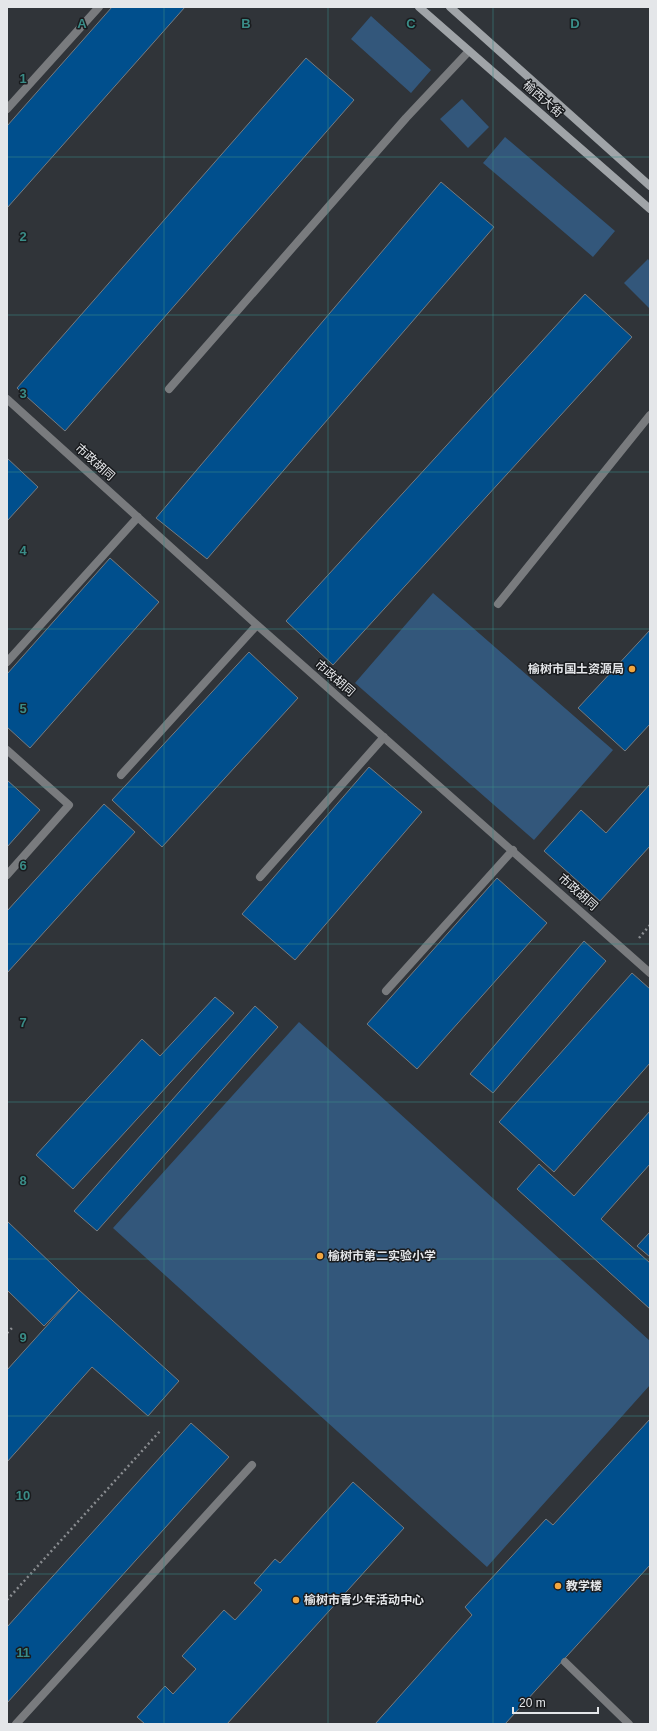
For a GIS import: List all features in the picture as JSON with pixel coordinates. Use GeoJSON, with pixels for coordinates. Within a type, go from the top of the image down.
{"type":"FeatureCollection","features":[{"type":"Feature","properties":{"kind":"main road","name":"榆西大街"},"geometry":{"type":"LineString","coordinates":[[420,7],[650,209]]}},
{"type":"Feature","properties":{"kind":"main road","name":"榆西大街"},"geometry":{"type":"LineString","coordinates":[[450,7],[650,186]]}},
{"type":"Feature","properties":{"kind":"street"},"geometry":{"type":"LineString","coordinates":[[7,109],[99,7]]}},
{"type":"Feature","properties":{"kind":"street"},"geometry":{"type":"LineString","coordinates":[[169,389],[406,118],[469,50]]}},
{"type":"Feature","properties":{"kind":"street"},"geometry":{"type":"LineString","coordinates":[[7,412],[10,402]]}},
{"type":"Feature","properties":{"kind":"street","name":"市政胡同"},"geometry":{"type":"LineString","coordinates":[[10,402],[257,625],[650,972]]}},
{"type":"Feature","properties":{"kind":"street"},"geometry":{"type":"LineString","coordinates":[[498,604],[650,415]]}},
{"type":"Feature","properties":{"kind":"street"},"geometry":{"type":"LineString","coordinates":[[7,662],[138,517]]}},
{"type":"Feature","properties":{"kind":"street"},"geometry":{"type":"LineString","coordinates":[[121,775],[257,625]]}},
{"type":"Feature","properties":{"kind":"street"},"geometry":{"type":"LineString","coordinates":[[260,877],[384,737]]}},
{"type":"Feature","properties":{"kind":"street"},"geometry":{"type":"LineString","coordinates":[[7,750],[69,805],[7,875]]}},
{"type":"Feature","properties":{"kind":"street"},"geometry":{"type":"LineString","coordinates":[[386,991],[513,850]]}},
{"type":"Feature","properties":{"kind":"street"},"geometry":{"type":"LineString","coordinates":[[16,1724],[252,1465]]}},
{"type":"Feature","properties":{"kind":"street"},"geometry":{"type":"LineString","coordinates":[[565,1662],[629,1724]]}},
{"type":"Feature","properties":{"kind":"path"},"geometry":{"type":"LineString","coordinates":[[7,1333],[12,1328]]}},
{"type":"Feature","properties":{"kind":"path"},"geometry":{"type":"LineString","coordinates":[[7,1600],[161,1430]]}},
{"type":"Feature","properties":{"kind":"shaded area"},"geometry":{"type":"Polygon","coordinates":[[[371,16],[431,70],[411,93],[351,39],[371,16]]]}},
{"type":"Feature","properties":{"kind":"shaded area"},"geometry":{"type":"Polygon","coordinates":[[[462,99],[489,127],[468,148],[440,119],[462,99]]]}},
{"type":"Feature","properties":{"kind":"shaded area"},"geometry":{"type":"Polygon","coordinates":[[[505,137],[615,231],[593,257],[483,163],[505,137]]]}},
{"type":"Feature","properties":{"kind":"shaded area"},"geometry":{"type":"Polygon","coordinates":[[[648,259],[650,262],[650,309],[624,283],[648,259]]]}},
{"type":"Feature","properties":{"kind":"shaded area"},"geometry":{"type":"Polygon","coordinates":[[[433,593],[613,750],[534,840],[355,683],[433,593]]]}},
{"type":"Feature","properties":{"kind":"shaded area"},"geometry":{"type":"Polygon","coordinates":[[[299,1022],[650,1341],[650,1385],[487,1567],[113,1228],[299,1022]]]}},
{"type":"Feature","properties":{"kind":"building"},"geometry":{"type":"Polygon","coordinates":[[[112,7],[185,7],[7,208],[7,126],[112,7]]]}},
{"type":"Feature","properties":{"kind":"building"},"geometry":{"type":"Polygon","coordinates":[[[306,58],[354,100],[65,431],[17,388],[306,58]]]}},
{"type":"Feature","properties":{"kind":"building"},"geometry":{"type":"Polygon","coordinates":[[[441,182],[494,227],[207,559],[156,518],[441,182]]]}},
{"type":"Feature","properties":{"kind":"building"},"geometry":{"type":"Polygon","coordinates":[[[585,294],[632,337],[333,665],[286,621],[585,294]]]}},
{"type":"Feature","properties":{"kind":"building"},"geometry":{"type":"Polygon","coordinates":[[[7,458],[38,487],[7,521],[7,458]]]}},
{"type":"Feature","properties":{"kind":"building"},"geometry":{"type":"Polygon","coordinates":[[[110,558],[159,602],[30,748],[7,727],[7,674],[110,558]]]}},
{"type":"Feature","properties":{"kind":"building","name":"榆树市国土资源局"},"geometry":{"type":"Polygon","coordinates":[[[650,630],[650,724],[625,751],[578,708],[650,630]]]}},
{"type":"Feature","properties":{"kind":"building"},"geometry":{"type":"Polygon","coordinates":[[[249,652],[298,698],[162,847],[112,800],[249,652]]]}},
{"type":"Feature","properties":{"kind":"building"},"geometry":{"type":"Polygon","coordinates":[[[369,767],[422,812],[295,960],[242,914],[369,767]]]}},
{"type":"Feature","properties":{"kind":"building"},"geometry":{"type":"Polygon","coordinates":[[[7,780],[40,810],[7,847],[7,780]]]}},
{"type":"Feature","properties":{"kind":"building"},"geometry":{"type":"Polygon","coordinates":[[[650,784],[650,846],[600,901],[544,851],[581,810],[606,833],[650,784]]]}},
{"type":"Feature","properties":{"kind":"building"},"geometry":{"type":"Polygon","coordinates":[[[104,804],[135,832],[7,973],[7,911],[104,804]]]}},
{"type":"Feature","properties":{"kind":"building"},"geometry":{"type":"Polygon","coordinates":[[[497,878],[547,923],[417,1069],[367,1024],[497,878]]]}},
{"type":"Feature","properties":{"kind":"building"},"geometry":{"type":"Polygon","coordinates":[[[584,941],[606,961],[493,1093],[470,1074],[584,941]]]}},
{"type":"Feature","properties":{"kind":"building"},"geometry":{"type":"Polygon","coordinates":[[[632,973],[650,989],[650,1063],[554,1172],[499,1122],[632,973]]]}},
{"type":"Feature","properties":{"kind":"building"},"geometry":{"type":"Polygon","coordinates":[[[215,997],[234,1013],[73,1189],[36,1155],[142,1039],[160,1056],[215,997]]]}},
{"type":"Feature","properties":{"kind":"building"},"geometry":{"type":"Polygon","coordinates":[[[255,1006],[278,1027],[97,1231],[74,1211],[255,1006]]]}},
{"type":"Feature","properties":{"kind":"building"},"geometry":{"type":"Polygon","coordinates":[[[650,1111],[650,1164],[601,1219],[650,1263],[650,1309],[517,1189],[539,1164],[574,1196],[650,1111]]]}},
{"type":"Feature","properties":{"kind":"building"},"geometry":{"type":"Polygon","coordinates":[[[7,1221],[79,1290],[44,1326],[7,1290],[7,1221]]]}},
{"type":"Feature","properties":{"kind":"building"},"geometry":{"type":"Polygon","coordinates":[[[650,1232],[650,1257],[637,1246],[650,1232]]]}},
{"type":"Feature","properties":{"kind":"building"},"geometry":{"type":"Polygon","coordinates":[[[79,1290],[179,1381],[148,1416],[92,1367],[7,1462],[7,1370],[79,1290]]]}},
{"type":"Feature","properties":{"kind":"building","name":"教学楼"},"geometry":{"type":"Polygon","coordinates":[[[650,1419],[650,1565],[505,1724],[375,1724],[472,1615],[465,1607],[546,1519],[553,1525],[650,1419]]]}},
{"type":"Feature","properties":{"kind":"building"},"geometry":{"type":"Polygon","coordinates":[[[191,1423],[229,1457],[7,1703],[7,1627],[191,1423]]]}},
{"type":"Feature","properties":{"kind":"building","name":"榆树市青少年活动中心"},"geometry":{"type":"Polygon","coordinates":[[[353,1482],[404,1528],[227,1724],[145,1724],[137,1717],[165,1686],[173,1694],[196,1669],[182,1656],[224,1610],[235,1620],[262,1590],[254,1583],[275,1559],[280,1563],[353,1482]]]}},
{"type":"Feature","properties":{"kind":"place","name":"榆树市国土资源局"},"geometry":{"type":"Point","coordinates":[632,669]}},
{"type":"Feature","properties":{"kind":"place","name":"榆树市第二实验小学"},"geometry":{"type":"Point","coordinates":[320,1256]}},
{"type":"Feature","properties":{"kind":"place","name":"教学楼"},"geometry":{"type":"Point","coordinates":[558,1586]}},
{"type":"Feature","properties":{"kind":"place","name":"榆树市青少年活动中心"},"geometry":{"type":"Point","coordinates":[296,1600]}}]}
